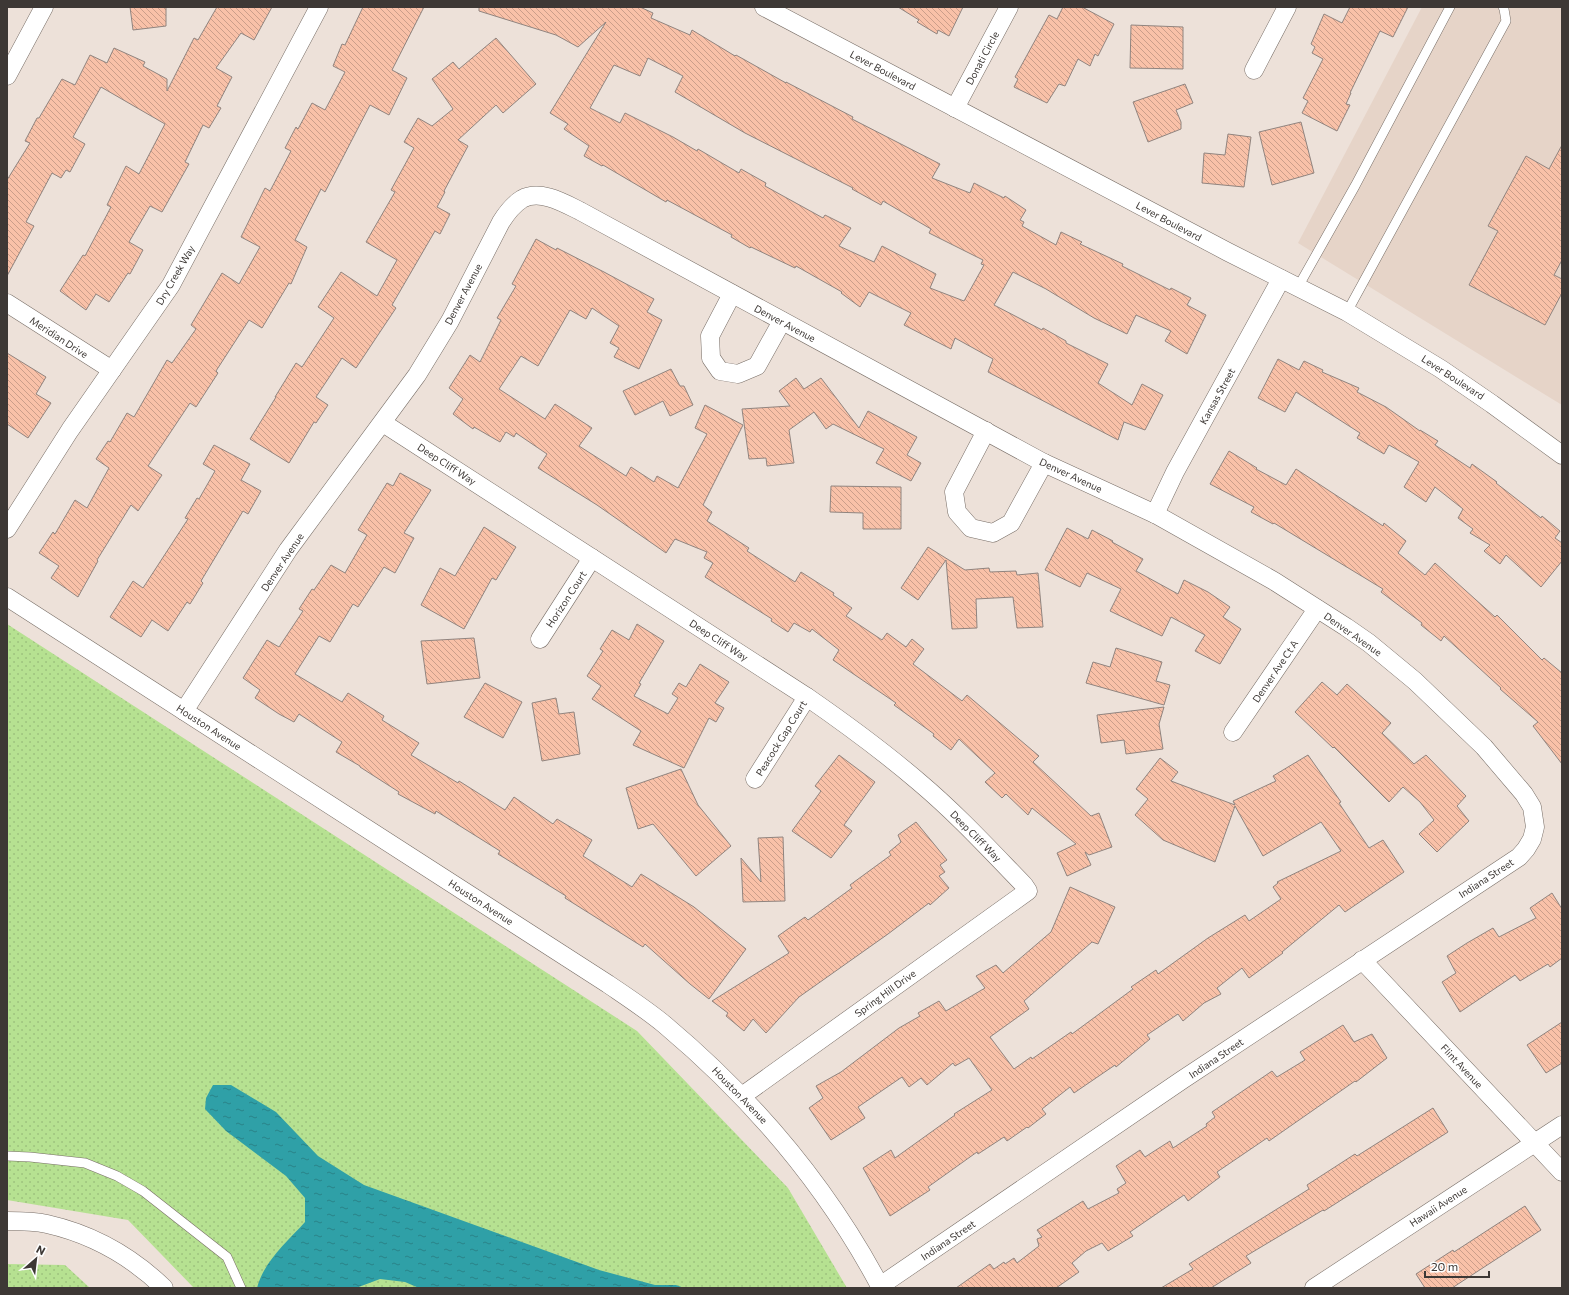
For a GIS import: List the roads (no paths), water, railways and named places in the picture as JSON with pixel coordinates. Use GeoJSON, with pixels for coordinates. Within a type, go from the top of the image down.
{"type":"FeatureCollection","features":[{"type":"Feature","properties":{"kind":"street"},"geometry":{"type":"LineString","coordinates":[[7,76],[44,7]]}},
{"type":"Feature","properties":{"kind":"street","name":"Dry Creek Way"},"geometry":{"type":"LineString","coordinates":[[7,529],[70,430],[171,285],[319,7]]}},
{"type":"Feature","properties":{"kind":"street","name":"Lever Boulevard"},"geometry":{"type":"LineString","coordinates":[[764,7],[1228,252],[1347,312],[1441,369],[1562,455]]}},
{"type":"Feature","properties":{"kind":"street","name":"Donati Circle"},"geometry":{"type":"LineString","coordinates":[[955,108],[1009,7]]}},
{"type":"Feature","properties":{"kind":"street"},"geometry":{"type":"LineString","coordinates":[[1254,70],[1287,7]]}},
{"type":"Feature","properties":{"kind":"street","name":"Denver Avenue"},"geometry":{"type":"LineString","coordinates":[[184,711],[288,550],[418,375],[450,321],[500,222],[521,199],[529,196],[538,196],[557,200],[580,211],[1044,463],[1155,514],[1274,581],[1369,643],[1415,681],[1484,747],[1524,794],[1532,807],[1534,819]]}},
{"type":"Feature","properties":{"kind":"street","name":"Kansas Street"},"geometry":{"type":"LineString","coordinates":[[1155,514],[1175,472],[1280,279]]}},
{"type":"Feature","properties":{"kind":"street"},"geometry":{"type":"LineString","coordinates":[[732,294],[710,336],[711,358],[720,372],[738,374],[757,366],[782,321]]}},
{"type":"Feature","properties":{"kind":"street","name":"Meridian Drive"},"geometry":{"type":"LineString","coordinates":[[7,303],[112,370]]}},
{"type":"Feature","properties":{"kind":"street","name":"Deep Cliff Way"},"geometry":{"type":"LineString","coordinates":[[383,423],[807,697],[858,733],[920,783],[971,830],[1028,891]]}},
{"type":"Feature","properties":{"kind":"street"},"geometry":{"type":"LineString","coordinates":[[986,431],[954,492],[957,512],[971,528],[993,533],[1012,523],[1044,463]]}},
{"type":"Feature","properties":{"kind":"street","name":"Horizon Court"},"geometry":{"type":"LineString","coordinates":[[540,639],[592,558]]}},
{"type":"Feature","properties":{"kind":"street","name":"Houston Avenue"},"geometry":{"type":"LineString","coordinates":[[7,597],[608,984],[663,1024],[710,1064],[742,1096],[784,1143],[814,1181],[850,1234],[880,1287]]}},
{"type":"Feature","properties":{"kind":"street","name":"Denver Ave Ct A"},"geometry":{"type":"LineString","coordinates":[[1233,732],[1317,609]]}},
{"type":"Feature","properties":{"kind":"street","name":"Peacock Gap Court"},"geometry":{"type":"LineString","coordinates":[[756,779],[807,697]]}},
{"type":"Feature","properties":{"kind":"street","name":"Indiana Street"},"geometry":{"type":"LineString","coordinates":[[880,1287],[1182,1080],[1519,857],[1532,839],[1535,827],[1534,819]]}},
{"type":"Feature","properties":{"kind":"street","name":"Spring Hill Drive"},"geometry":{"type":"LineString","coordinates":[[742,1096],[1028,891]]}},
{"type":"Feature","properties":{"kind":"street","name":"Flint Avenue"},"geometry":{"type":"LineString","coordinates":[[1362,960],[1562,1172]]}},
{"type":"Feature","properties":{"kind":"street","name":"Hawaii Avenue"},"geometry":{"type":"LineString","coordinates":[[1314,1288],[1562,1125]]}},
{"type":"Feature","properties":{"kind":"street"},"geometry":{"type":"LineString","coordinates":[[7,1221],[46,1224],[83,1235],[131,1260],[164,1288]]}},
{"type":"Feature","properties":{"kind":"lane"},"geometry":{"type":"LineString","coordinates":[[1298,287],[1356,186],[1450,7]]}},
{"type":"Feature","properties":{"kind":"lane"},"geometry":{"type":"LineString","coordinates":[[1347,312],[1506,21],[1503,7]]}},
{"type":"Feature","properties":{"kind":"lane"},"geometry":{"type":"LineString","coordinates":[[7,1156],[85,1163],[117,1176],[143,1191],[227,1257],[241,1288]]}},
{"type":"Feature","properties":{"kind":"water"},"geometry":{"type":"Polygon","coordinates":[[[213,1085],[231,1085],[276,1112],[318,1156],[364,1185],[599,1270],[655,1285],[676,1285],[684,1288],[419,1288],[405,1282],[380,1279],[356,1288],[257,1288],[265,1269],[277,1252],[305,1222],[305,1198],[286,1176],[226,1131],[205,1109],[206,1098],[213,1085]]]}}]}
